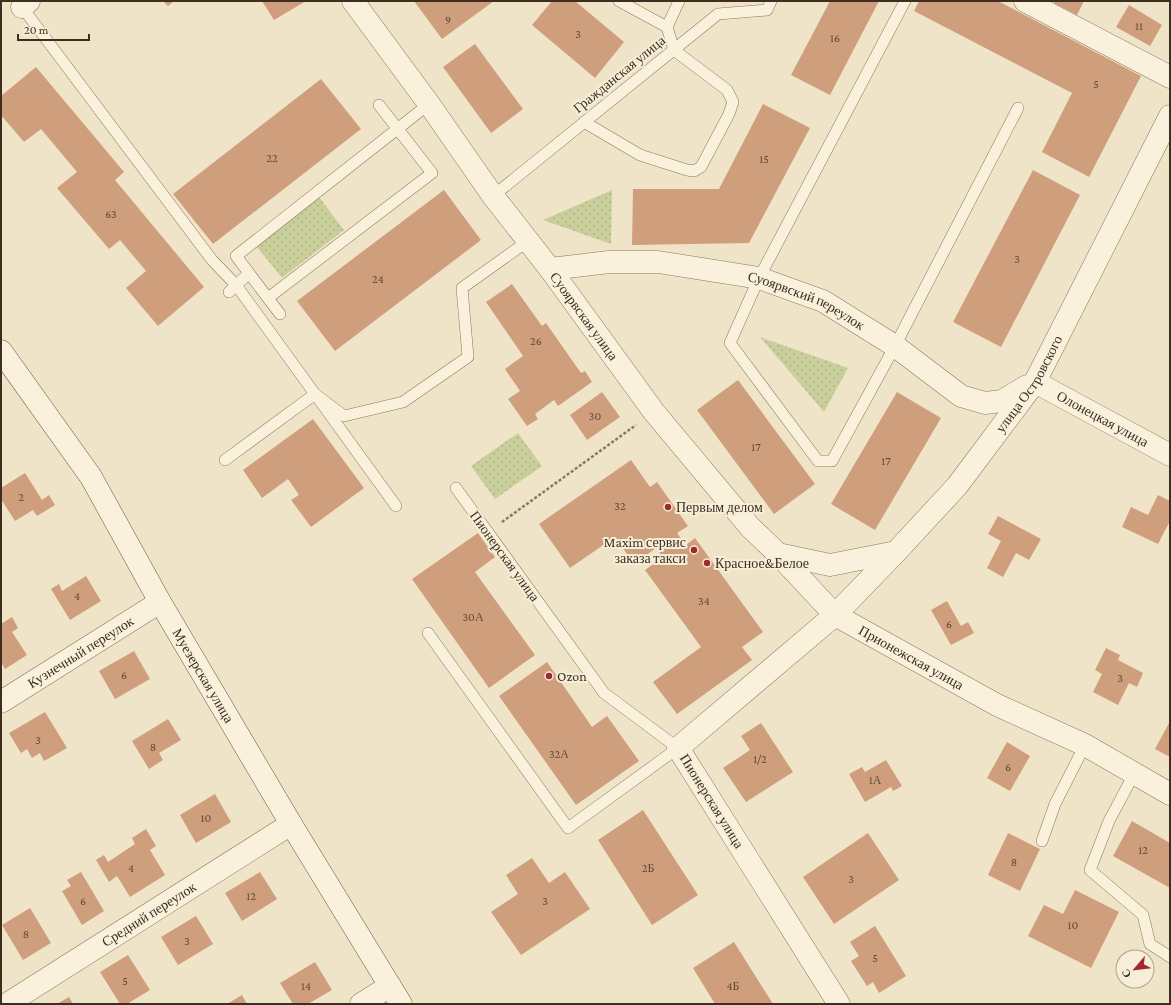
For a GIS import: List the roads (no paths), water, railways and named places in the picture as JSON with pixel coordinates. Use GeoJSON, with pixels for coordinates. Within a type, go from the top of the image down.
{"type":"FeatureCollection","features":[{"type":"Feature","properties":{"kind":"street","name":"Суоярвская улица"},"geometry":{"type":"LineString","coordinates":[[353,1],[429,104],[493,196],[550,270],[654,412],[750,527],[778,554],[835,615]]}},
{"type":"Feature","properties":{"kind":"street"},"geometry":{"type":"LineString","coordinates":[[1025,1],[1170,77]]}},
{"type":"Feature","properties":{"kind":"street","name":"улица Островского"},"geometry":{"type":"LineString","coordinates":[[835,615],[896,552],[956,486],[1035,382],[1170,116]]}},
{"type":"Feature","properties":{"kind":"street","name":"Суоярвский переулок"},"geometry":{"type":"LineString","coordinates":[[550,270],[608,262],[658,262],[759,278],[823,301],[895,346],[962,396],[985,402],[1002,401],[1035,382]]}},
{"type":"Feature","properties":{"kind":"street","name":"Муезерская улица"},"geometry":{"type":"LineString","coordinates":[[2,355],[91,477],[160,602],[291,824],[401,1004]]}},
{"type":"Feature","properties":{"kind":"street","name":"Олонецкая улица"},"geometry":{"type":"LineString","coordinates":[[1035,382],[1170,455]]}},
{"type":"Feature","properties":{"kind":"street"},"geometry":{"type":"LineString","coordinates":[[778,554],[830,565],[896,552]]}},
{"type":"Feature","properties":{"kind":"street","name":"Кузнечный переулок"},"geometry":{"type":"LineString","coordinates":[[1,702],[160,602]]}},
{"type":"Feature","properties":{"kind":"street"},"geometry":{"type":"LineString","coordinates":[[678,748],[835,615]]}},
{"type":"Feature","properties":{"kind":"street","name":"Прионежская улица"},"geometry":{"type":"LineString","coordinates":[[835,615],[997,706],[1084,745],[1170,794]]}},
{"type":"Feature","properties":{"kind":"street","name":"Пионерская улица"},"geometry":{"type":"LineString","coordinates":[[678,748],[839,1004]]}},
{"type":"Feature","properties":{"kind":"street","name":"Средний переулок"},"geometry":{"type":"LineString","coordinates":[[6,1004],[291,824]]}},
{"type":"Feature","properties":{"kind":"street"},"geometry":{"type":"LineString","coordinates":[[361,1004],[390,986]]}},
{"type":"Feature","properties":{"kind":"lane"},"geometry":{"type":"LineString","coordinates":[[619,1],[667,27]]}},
{"type":"Feature","properties":{"kind":"lane"},"geometry":{"type":"LineString","coordinates":[[584,122],[640,155],[687,170],[694,171],[701,167],[730,114],[733,102],[727,90],[674,50],[667,27],[679,1]]}},
{"type":"Feature","properties":{"kind":"lane","name":"Гражданская улица"},"geometry":{"type":"LineString","coordinates":[[493,196],[718,14],[767,10],[771,1]]}},
{"type":"Feature","properties":{"kind":"lane"},"geometry":{"type":"LineString","coordinates":[[905,1],[759,278],[730,343],[818,461],[832,461],[895,346],[1018,108]]}},
{"type":"Feature","properties":{"kind":"lane"},"geometry":{"type":"LineString","coordinates":[[25,4],[232,288],[315,394],[396,506]]}},
{"type":"Feature","properties":{"kind":"lane"},"geometry":{"type":"LineString","coordinates":[[280,314],[236,256],[429,104]]}},
{"type":"Feature","properties":{"kind":"lane"},"geometry":{"type":"LineString","coordinates":[[268,298],[432,173],[379,105]]}},
{"type":"Feature","properties":{"kind":"lane"},"geometry":{"type":"LineString","coordinates":[[315,394],[344,416],[403,402],[468,357],[462,288],[528,241]]}},
{"type":"Feature","properties":{"kind":"lane"},"geometry":{"type":"LineString","coordinates":[[232,288],[249,273]]}},
{"type":"Feature","properties":{"kind":"lane"},"geometry":{"type":"LineString","coordinates":[[225,460],[315,394]]}},
{"type":"Feature","properties":{"kind":"lane","name":"Пионерская улица"},"geometry":{"type":"LineString","coordinates":[[456,488],[604,693],[678,748]]}},
{"type":"Feature","properties":{"kind":"lane"},"geometry":{"type":"LineString","coordinates":[[428,633],[568,828],[678,748]]}},
{"type":"Feature","properties":{"kind":"lane"},"geometry":{"type":"LineString","coordinates":[[1042,841],[1055,804],[1084,745]]}},
{"type":"Feature","properties":{"kind":"lane"},"geometry":{"type":"LineString","coordinates":[[1134,774],[1108,821],[1090,870],[1143,915],[1150,944],[1170,957]]}},
{"type":"Feature","properties":{"kind":"place","name":"Первым делом"},"geometry":{"type":"Point","coordinates":[668,507]}},
{"type":"Feature","properties":{"kind":"place","name":"Maxim сервис заказа такси"},"geometry":{"type":"Point","coordinates":[694,550]}},
{"type":"Feature","properties":{"kind":"place","name":"Красное&Белое"},"geometry":{"type":"Point","coordinates":[707,563]}},
{"type":"Feature","properties":{"kind":"place","name":"Ozon"},"geometry":{"type":"Point","coordinates":[549,676]}}]}
